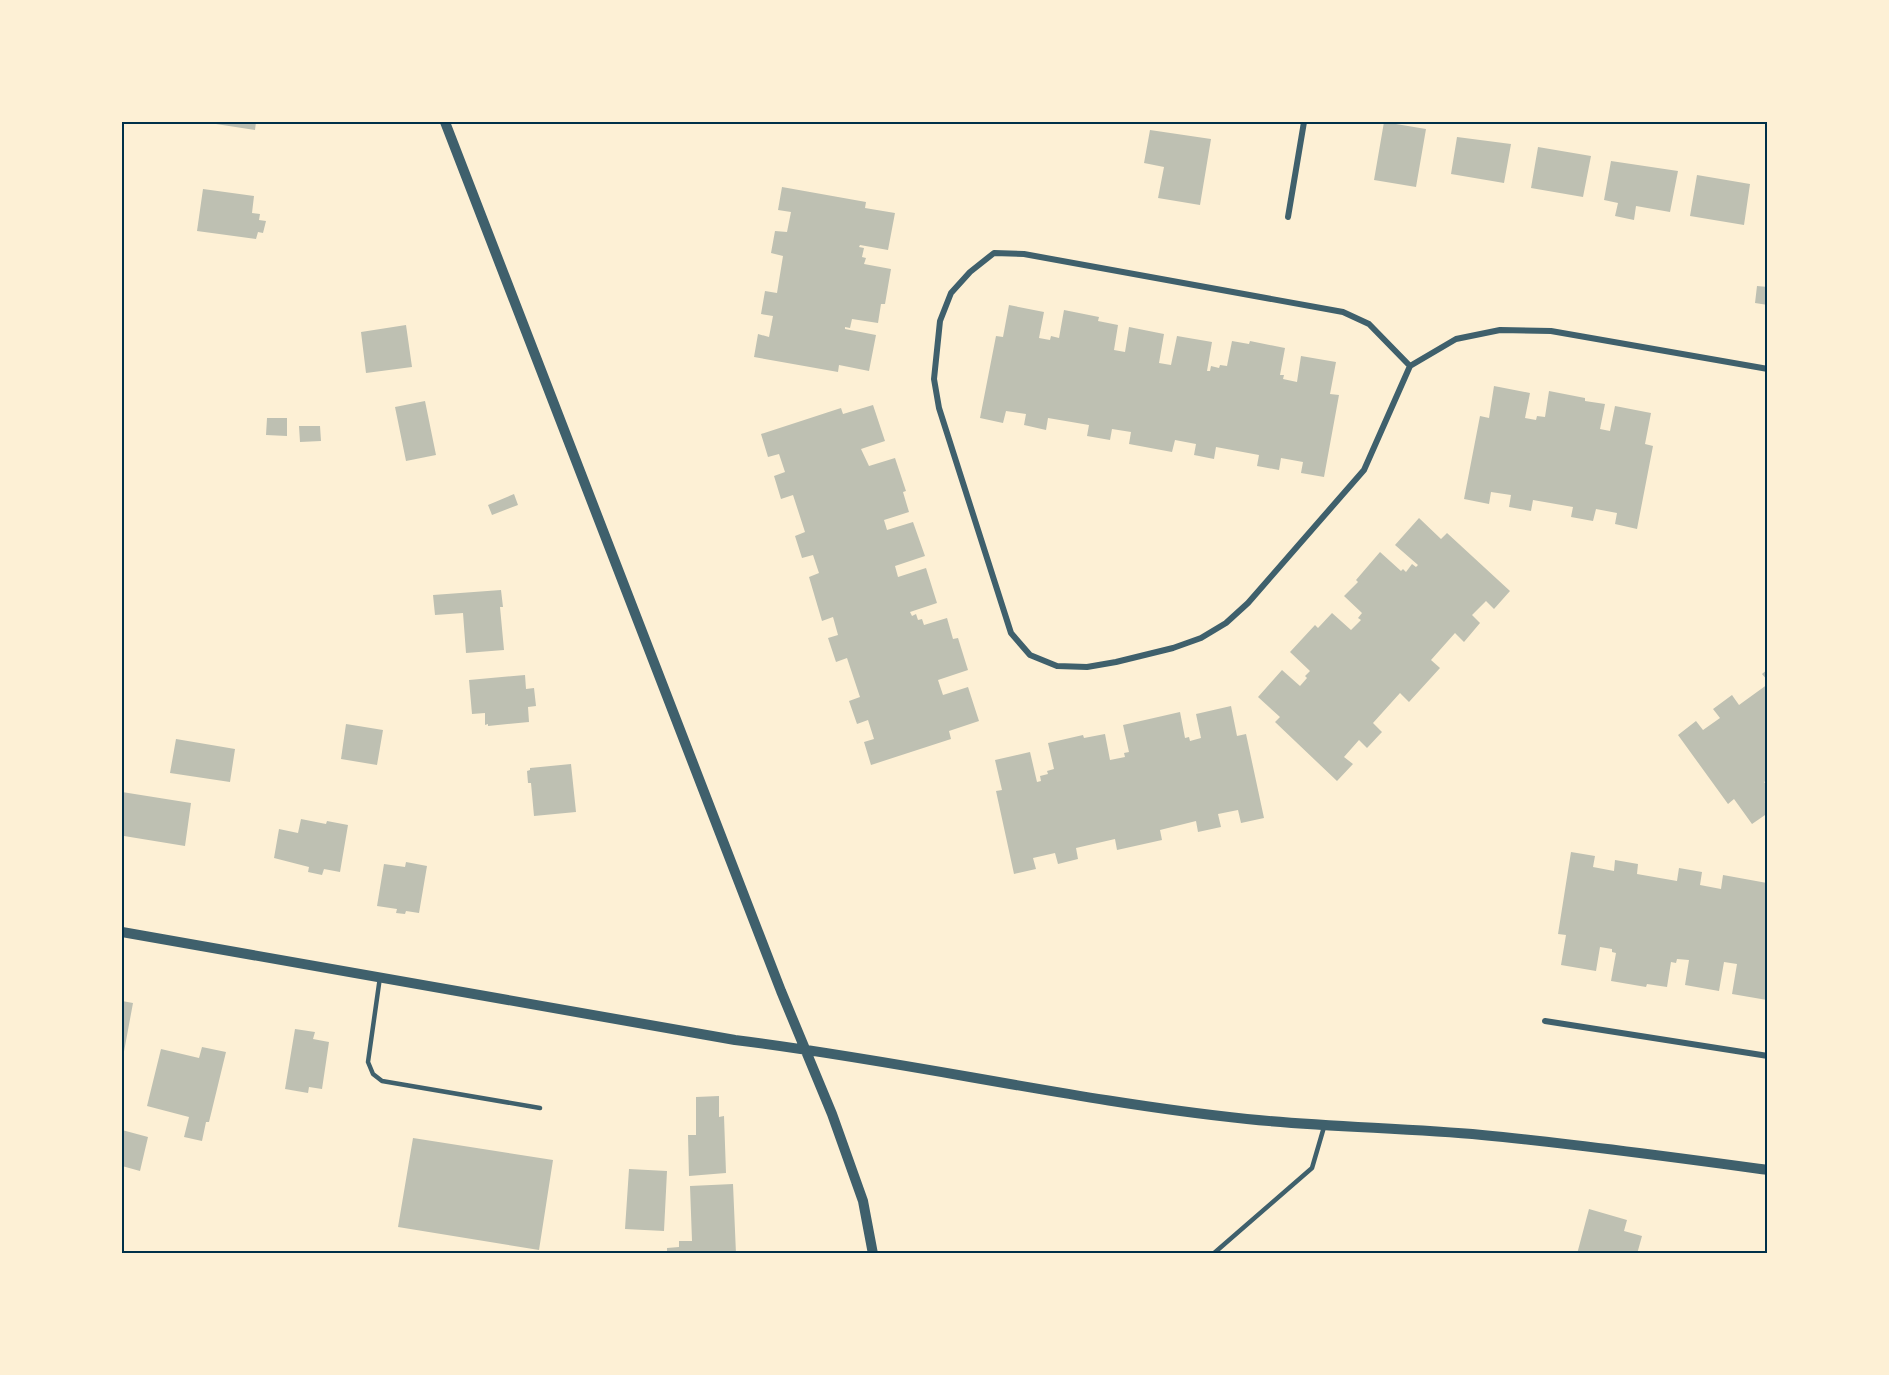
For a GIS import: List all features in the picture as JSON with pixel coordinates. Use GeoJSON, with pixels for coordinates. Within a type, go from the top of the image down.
{"type":"FeatureCollection","features":[{"type":"Feature","properties":{"kind":"street"},"geometry":{"type":"LineString","coordinates":[[445,122],[781,991],[832,1114],[863,1201],[873,1254]]}},
{"type":"Feature","properties":{"kind":"street"},"geometry":{"type":"LineString","coordinates":[[1288,217],[1304,122]]}},
{"type":"Feature","properties":{"kind":"street"},"geometry":{"type":"LineString","coordinates":[[1410,366],[1369,324],[1343,312],[1024,254],[994,254],[970,272],[951,293],[940,321],[934,379],[939,408],[1011,633],[1030,655],[1057,666],[1087,667],[1173,648],[1201,638],[1226,623],[1248,603],[1364,470],[1410,366],[1456,339],[1500,330],[1551,331],[1767,369]]}},
{"type":"Feature","properties":{"kind":"street"},"geometry":{"type":"LineString","coordinates":[[122,932],[735,1040],[806,1048],[1089,1098],[1247,1119],[1493,1136],[1600,1147],[1767,1170]]}},
{"type":"Feature","properties":{"kind":"street"},"geometry":{"type":"LineString","coordinates":[[1545,1021],[1767,1056]]}},
{"type":"Feature","properties":{"kind":"lane"},"geometry":{"type":"LineString","coordinates":[[380,977],[368,1062],[373,1074],[381,1081],[540,1107]]}},
{"type":"Feature","properties":{"kind":"lane"},"geometry":{"type":"LineString","coordinates":[[1213,1254],[1312,1168],[1325,1124]]}},
{"type":"Feature","properties":{"kind":"building"},"geometry":{"type":"Polygon","coordinates":[[[216,122],[256,122],[255,130],[216,124],[216,122]]]}},
{"type":"Feature","properties":{"kind":"building"},"geometry":{"type":"Polygon","coordinates":[[[1384,122],[1426,129],[1416,187],[1374,180],[1384,122]]]}},
{"type":"Feature","properties":{"kind":"building"},"geometry":{"type":"Polygon","coordinates":[[[1150,130],[1211,139],[1200,205],[1158,198],[1164,167],[1144,163],[1150,130]]]}},
{"type":"Feature","properties":{"kind":"building"},"geometry":{"type":"Polygon","coordinates":[[[1457,137],[1511,144],[1504,183],[1451,174],[1457,137]]]}},
{"type":"Feature","properties":{"kind":"building"},"geometry":{"type":"Polygon","coordinates":[[[1538,147],[1591,156],[1583,197],[1531,188],[1538,147]]]}},
{"type":"Feature","properties":{"kind":"building"},"geometry":{"type":"Polygon","coordinates":[[[1611,161],[1678,171],[1670,212],[1636,206],[1634,220],[1615,216],[1618,203],[1604,200],[1611,161]]]}},
{"type":"Feature","properties":{"kind":"building"},"geometry":{"type":"Polygon","coordinates":[[[1697,175],[1750,184],[1744,225],[1690,216],[1697,175]]]}},
{"type":"Feature","properties":{"kind":"building"},"geometry":{"type":"Polygon","coordinates":[[[782,187],[866,202],[865,208],[895,213],[888,250],[860,245],[859,247],[864,248],[862,257],[866,258],[864,264],[891,269],[885,304],[881,304],[878,323],[852,319],[850,328],[845,327],[845,329],[876,335],[869,371],[839,365],[838,372],[754,357],[758,334],[769,337],[773,316],[761,314],[765,291],[777,293],[783,256],[771,253],[775,231],[787,232],[791,212],[778,210],[782,187]]]}},
{"type":"Feature","properties":{"kind":"building"},"geometry":{"type":"Polygon","coordinates":[[[203,189],[254,196],[252,213],[260,214],[259,220],[266,221],[263,233],[258,232],[256,239],[197,231],[203,189]]]}},
{"type":"Feature","properties":{"kind":"building"},"geometry":{"type":"Polygon","coordinates":[[[1757,286],[1768,287],[1768,305],[1755,303],[1757,286]]]}},
{"type":"Feature","properties":{"kind":"building"},"geometry":{"type":"Polygon","coordinates":[[[1009,305],[1044,312],[1039,338],[1050,340],[1051,336],[1059,338],[1064,310],[1099,317],[1098,321],[1118,325],[1114,350],[1125,352],[1129,327],[1164,334],[1159,363],[1171,365],[1177,336],[1212,342],[1207,371],[1210,371],[1211,366],[1219,368],[1220,365],[1227,366],[1232,341],[1249,344],[1250,341],[1285,348],[1280,375],[1284,375],[1283,379],[1297,382],[1301,356],[1336,362],[1330,394],[1339,395],[1324,477],[1301,473],[1303,462],[1281,458],[1279,470],[1257,466],[1259,455],[1216,447],[1214,459],[1194,455],[1196,444],[1175,440],[1172,452],[1129,444],[1131,432],[1112,429],[1110,440],[1087,436],[1089,425],[1048,418],[1046,430],[1024,425],[1026,414],[1006,411],[1003,423],[980,418],[996,336],[1003,337],[1009,305]]]}},
{"type":"Feature","properties":{"kind":"building"},"geometry":{"type":"Polygon","coordinates":[[[406,325],[412,367],[366,373],[361,332],[406,325]]]}},
{"type":"Feature","properties":{"kind":"building"},"geometry":{"type":"Polygon","coordinates":[[[1494,386],[1530,393],[1525,418],[1536,420],[1537,416],[1545,417],[1549,391],[1605,404],[1600,429],[1610,431],[1615,406],[1651,413],[1645,444],[1653,446],[1637,529],[1615,524],[1617,513],[1596,509],[1593,521],[1571,517],[1573,507],[1533,500],[1531,511],[1509,507],[1511,495],[1491,492],[1489,504],[1464,499],[1480,416],[1489,418],[1494,386]]]}},
{"type":"Feature","properties":{"kind":"building"},"geometry":{"type":"Polygon","coordinates":[[[425,401],[436,455],[406,461],[395,407],[425,401]]]}},
{"type":"Feature","properties":{"kind":"building"},"geometry":{"type":"Polygon","coordinates":[[[873,405],[885,441],[861,449],[869,466],[895,458],[906,491],[903,492],[909,512],[884,520],[887,530],[913,522],[925,556],[895,566],[898,577],[926,568],[937,603],[910,612],[912,616],[916,614],[918,620],[922,619],[924,625],[947,618],[953,639],[958,638],[968,670],[938,680],[943,695],[968,687],[979,721],[949,731],[951,739],[871,765],[864,742],[874,739],[868,720],[857,724],[849,701],[860,697],[847,658],[836,662],[828,638],[838,635],[833,617],[822,621],[809,577],[819,573],[813,555],[802,558],[795,536],[805,532],[793,495],[781,499],[774,476],[785,472],[779,454],[768,457],[761,434],[841,408],[843,414],[873,405]]]}},
{"type":"Feature","properties":{"kind":"building"},"geometry":{"type":"Polygon","coordinates":[[[267,418],[287,418],[287,436],[266,435],[267,418]]]}},
{"type":"Feature","properties":{"kind":"building"},"geometry":{"type":"Polygon","coordinates":[[[299,426],[320,426],[321,441],[300,442],[299,426]]]}},
{"type":"Feature","properties":{"kind":"building"},"geometry":{"type":"Polygon","coordinates":[[[514,494],[518,505],[492,515],[488,505],[514,494]]]}},
{"type":"Feature","properties":{"kind":"building"},"geometry":{"type":"Polygon","coordinates":[[[1419,518],[1441,539],[1447,533],[1510,591],[1494,609],[1486,601],[1472,615],[1480,623],[1464,642],[1455,633],[1431,660],[1440,668],[1409,702],[1400,693],[1373,723],[1382,732],[1367,748],[1359,740],[1344,757],[1353,764],[1337,781],[1275,722],[1280,717],[1258,697],[1282,670],[1300,686],[1307,678],[1305,676],[1310,671],[1290,652],[1315,625],[1318,628],[1332,613],[1351,630],[1361,620],[1358,618],[1362,613],[1344,596],[1358,582],[1356,580],[1380,552],[1401,571],[1403,569],[1406,572],[1412,564],[1416,567],[1418,565],[1395,545],[1419,518]]]}},
{"type":"Feature","properties":{"kind":"building"},"geometry":{"type":"Polygon","coordinates":[[[501,590],[503,607],[500,607],[504,650],[466,653],[463,613],[435,615],[433,595],[501,590]]]}},
{"type":"Feature","properties":{"kind":"building"},"geometry":{"type":"Polygon","coordinates":[[[1768,669],[1768,681],[1762,674],[1768,669]]]}},
{"type":"Feature","properties":{"kind":"building"},"geometry":{"type":"Polygon","coordinates":[[[525,675],[526,689],[534,688],[536,706],[528,707],[529,722],[488,726],[488,724],[485,725],[485,713],[472,714],[469,680],[525,675]]]}},
{"type":"Feature","properties":{"kind":"building"},"geometry":{"type":"Polygon","coordinates":[[[1768,684],[1768,780],[1764,782],[1768,786],[1768,813],[1752,824],[1734,799],[1728,804],[1678,735],[1696,721],[1703,730],[1720,718],[1713,709],[1732,695],[1739,705],[1768,684]]]}},
{"type":"Feature","properties":{"kind":"building"},"geometry":{"type":"Polygon","coordinates":[[[1231,706],[1237,736],[1246,734],[1264,818],[1241,823],[1238,810],[1218,814],[1221,827],[1198,832],[1196,821],[1160,830],[1162,840],[1117,850],[1115,839],[1076,848],[1078,859],[1058,864],[1055,853],[1033,858],[1036,869],[1014,874],[996,791],[1002,790],[995,760],[1030,752],[1037,782],[1041,781],[1040,776],[1054,769],[1048,743],[1083,735],[1084,738],[1105,734],[1110,760],[1125,757],[1124,753],[1129,752],[1123,725],[1180,712],[1185,738],[1189,737],[1190,741],[1201,738],[1196,714],[1231,706]]]}},
{"type":"Feature","properties":{"kind":"building"},"geometry":{"type":"Polygon","coordinates":[[[346,724],[383,730],[377,765],[341,759],[346,724]]]}},
{"type":"Feature","properties":{"kind":"building"},"geometry":{"type":"Polygon","coordinates":[[[176,739],[235,749],[230,782],[170,773],[176,739]]]}},
{"type":"Feature","properties":{"kind":"building"},"geometry":{"type":"Polygon","coordinates":[[[571,764],[576,812],[534,816],[531,783],[528,783],[527,771],[530,768],[571,764]]]}},
{"type":"Feature","properties":{"kind":"building"},"geometry":{"type":"Polygon","coordinates":[[[122,792],[191,803],[185,846],[124,836],[123,842],[122,792]]]}},
{"type":"Feature","properties":{"kind":"building"},"geometry":{"type":"Polygon","coordinates":[[[301,819],[348,825],[340,872],[324,869],[322,875],[308,872],[309,867],[274,858],[279,829],[298,833],[301,819]]]}},
{"type":"Feature","properties":{"kind":"building"},"geometry":{"type":"Polygon","coordinates":[[[1571,852],[1595,856],[1593,867],[1614,871],[1615,860],[1638,864],[1637,874],[1677,881],[1679,868],[1702,872],[1700,885],[1721,889],[1723,875],[1767,883],[1765,895],[1768,896],[1767,1000],[1732,994],[1737,964],[1724,962],[1719,991],[1685,985],[1689,960],[1677,959],[1676,963],[1671,962],[1667,987],[1647,984],[1646,987],[1611,981],[1616,953],[1612,952],[1612,949],[1600,947],[1596,971],[1561,965],[1566,935],[1558,934],[1571,852]]]}},
{"type":"Feature","properties":{"kind":"building"},"geometry":{"type":"Polygon","coordinates":[[[406,862],[427,866],[419,913],[406,911],[405,914],[396,913],[397,909],[377,906],[384,864],[405,867],[406,862]]]}},
{"type":"Feature","properties":{"kind":"building"},"geometry":{"type":"Polygon","coordinates":[[[122,1001],[133,1003],[123,1057],[122,1057],[122,1001]]]}},
{"type":"Feature","properties":{"kind":"building"},"geometry":{"type":"Polygon","coordinates":[[[295,1029],[315,1032],[313,1039],[329,1042],[322,1089],[309,1087],[308,1093],[285,1089],[295,1029]]]}},
{"type":"Feature","properties":{"kind":"building"},"geometry":{"type":"Polygon","coordinates":[[[202,1047],[226,1052],[209,1122],[206,1122],[202,1141],[184,1137],[189,1117],[147,1106],[161,1049],[199,1058],[202,1047]]]}},
{"type":"Feature","properties":{"kind":"building"},"geometry":{"type":"Polygon","coordinates":[[[719,1096],[719,1117],[724,1116],[726,1173],[689,1176],[688,1135],[696,1135],[696,1097],[719,1096]]]}},
{"type":"Feature","properties":{"kind":"building"},"geometry":{"type":"Polygon","coordinates":[[[122,1130],[148,1137],[140,1171],[122,1166],[122,1130]]]}},
{"type":"Feature","properties":{"kind":"building"},"geometry":{"type":"Polygon","coordinates":[[[413,1138],[553,1160],[539,1250],[398,1227],[413,1138]]]}},
{"type":"Feature","properties":{"kind":"building"},"geometry":{"type":"Polygon","coordinates":[[[629,1169],[667,1171],[664,1231],[625,1229],[629,1169]]]}},
{"type":"Feature","properties":{"kind":"building"},"geometry":{"type":"Polygon","coordinates":[[[733,1184],[736,1254],[667,1254],[667,1248],[679,1247],[679,1241],[692,1241],[690,1186],[733,1184]]]}},
{"type":"Feature","properties":{"kind":"building"},"geometry":{"type":"Polygon","coordinates":[[[1589,1209],[1627,1220],[1624,1231],[1642,1236],[1637,1254],[1577,1254],[1589,1209]]]}}]}
